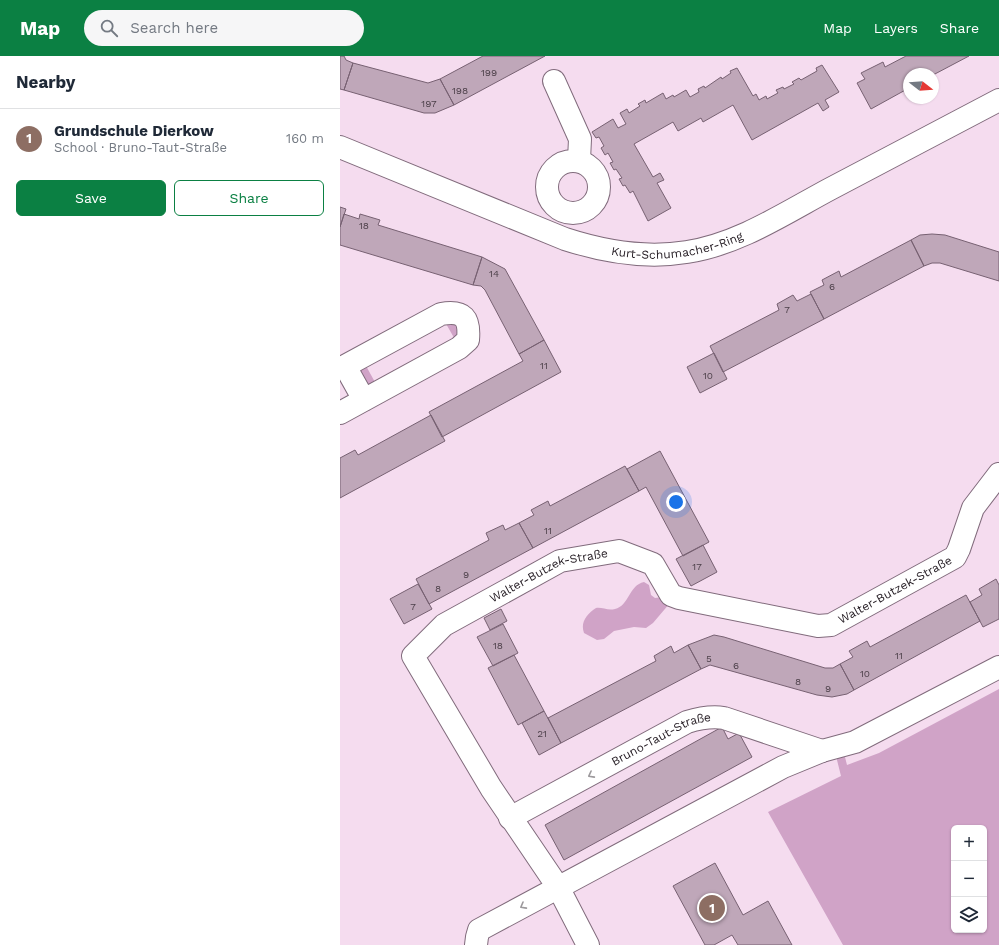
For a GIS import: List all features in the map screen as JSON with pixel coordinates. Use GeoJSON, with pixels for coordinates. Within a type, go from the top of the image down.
{"type":"FeatureCollection","features":[{"type":"Feature","properties":{"kind":"street"},"geometry":{"type":"LineString","coordinates":[[554,81],[580,139],[579,160]]}},
{"type":"Feature","properties":{"kind":"street","name":"Kurt-Schumacher-Ring"},"geometry":{"type":"LineString","coordinates":[[340,147],[565,239],[593,248],[621,253],[664,255],[705,249],[753,230],[996,108]]}},
{"type":"Feature","properties":{"kind":"street"},"geometry":{"type":"LineString","coordinates":[[340,413],[364,400],[460,348],[468,340],[470,326],[463,316],[452,312],[441,314],[345,366],[364,400]]}},
{"type":"Feature","properties":{"kind":"street","name":"Walter-Butzek-Straße"},"geometry":{"type":"LineString","coordinates":[[588,945],[558,887],[535,851],[510,818],[413,656],[444,625],[560,561],[619,551],[653,564],[672,595],[679,598],[818,626],[831,625],[955,556],[959,549],[973,508],[999,474]]}},
{"type":"Feature","properties":{"kind":"street"},"geometry":{"type":"LineString","coordinates":[[476,945],[476,937],[479,930],[783,767],[822,751],[855,742],[999,667]]}},
{"type":"Feature","properties":{"kind":"street","name":"Bruno-Taut-Straße"},"geometry":{"type":"LineString","coordinates":[[510,818],[687,722],[700,719],[714,716],[724,718],[822,751]]}},
{"type":"Feature","properties":{"kind":"shaded area"},"geometry":{"type":"Polygon","coordinates":[[[445,322],[460,322],[457,343],[445,322]]]}},
{"type":"Feature","properties":{"kind":"shaded area"},"geometry":{"type":"Polygon","coordinates":[[[365,364],[376,384],[366,385],[360,375],[361,368],[365,364]]]}},
{"type":"Feature","properties":{"kind":"shaded area"},"geometry":{"type":"Polygon","coordinates":[[[644,582],[649,585],[651,595],[655,598],[663,597],[670,603],[653,623],[646,628],[634,627],[614,631],[604,639],[597,640],[584,633],[583,625],[585,619],[593,610],[596,608],[615,609],[620,607],[635,587],[644,582]]]}},
{"type":"Feature","properties":{"kind":"shaded area"},"geometry":{"type":"Polygon","coordinates":[[[999,689],[999,945],[843,945],[768,812],[841,776],[837,756],[844,753],[847,765],[879,753],[999,689]]]}},
{"type":"Feature","properties":{"kind":"building"},"geometry":{"type":"Polygon","coordinates":[[[340,56],[344,56],[346,60],[353,63],[344,90],[340,89],[340,56]]]}},
{"type":"Feature","properties":{"kind":"building"},"geometry":{"type":"Polygon","coordinates":[[[483,56],[545,56],[454,105],[440,79],[483,56]]]}},
{"type":"Feature","properties":{"kind":"building"},"geometry":{"type":"Polygon","coordinates":[[[906,56],[969,56],[939,72],[939,68],[903,68],[903,91],[871,109],[857,83],[865,79],[861,73],[883,62],[885,67],[906,56]]]}},
{"type":"Feature","properties":{"kind":"building"},"geometry":{"type":"Polygon","coordinates":[[[353,63],[428,83],[440,79],[454,105],[435,113],[424,113],[344,90],[353,63]]]}},
{"type":"Feature","properties":{"kind":"building"},"geometry":{"type":"Polygon","coordinates":[[[822,65],[839,92],[825,100],[829,107],[823,111],[818,103],[752,140],[733,105],[703,122],[701,118],[678,131],[673,122],[634,144],[653,177],[660,173],[664,180],[657,183],[671,208],[648,221],[633,191],[630,193],[625,185],[623,186],[619,179],[622,178],[616,169],[614,170],[610,163],[613,162],[608,153],[605,155],[601,148],[604,146],[599,137],[596,138],[592,132],[613,119],[618,128],[626,124],[620,113],[627,109],[629,113],[640,106],[638,104],[645,100],[646,103],[663,93],[666,99],[673,95],[674,97],[686,90],[690,97],[699,92],[698,89],[704,86],[705,88],[721,77],[722,79],[731,73],[730,71],[737,68],[753,96],[756,94],[759,100],[766,96],[767,99],[778,93],[776,90],[783,87],[784,89],[794,84],[792,82],[799,78],[801,80],[817,71],[816,68],[822,65]]]}},
{"type":"Feature","properties":{"kind":"building"},"geometry":{"type":"Polygon","coordinates":[[[340,207],[346,209],[340,227],[340,207]]]}},
{"type":"Feature","properties":{"kind":"building"},"geometry":{"type":"Polygon","coordinates":[[[344,214],[359,219],[360,214],[380,220],[378,225],[482,257],[473,285],[340,245],[340,227],[344,214]]]}},
{"type":"Feature","properties":{"kind":"building"},"geometry":{"type":"Polygon","coordinates":[[[920,235],[945,235],[999,252],[999,281],[940,263],[932,263],[924,266],[911,240],[920,235]]]}},
{"type":"Feature","properties":{"kind":"building"},"geometry":{"type":"Polygon","coordinates":[[[911,240],[924,266],[824,319],[810,292],[824,285],[822,280],[839,271],[841,277],[911,240]]]}},
{"type":"Feature","properties":{"kind":"building"},"geometry":{"type":"Polygon","coordinates":[[[482,257],[505,269],[544,340],[519,354],[485,290],[481,286],[473,285],[482,257]]]}},
{"type":"Feature","properties":{"kind":"building"},"geometry":{"type":"Polygon","coordinates":[[[811,294],[824,319],[723,372],[710,346],[779,310],[777,304],[793,295],[797,301],[811,294]]]}},
{"type":"Feature","properties":{"kind":"building"},"geometry":{"type":"Polygon","coordinates":[[[544,340],[561,372],[442,437],[429,412],[523,361],[519,354],[544,340]]]}},
{"type":"Feature","properties":{"kind":"building"},"geometry":{"type":"Polygon","coordinates":[[[714,353],[727,379],[700,393],[687,367],[714,353]]]}},
{"type":"Feature","properties":{"kind":"building"},"geometry":{"type":"Polygon","coordinates":[[[431,415],[445,441],[340,498],[340,458],[355,450],[358,455],[431,415]]]}},
{"type":"Feature","properties":{"kind":"building"},"geometry":{"type":"Polygon","coordinates":[[[660,451],[709,542],[683,556],[646,487],[639,491],[627,469],[660,451]]]}},
{"type":"Feature","properties":{"kind":"building"},"geometry":{"type":"Polygon","coordinates":[[[625,466],[639,491],[533,548],[519,523],[534,515],[531,510],[548,501],[550,506],[625,466]]]}},
{"type":"Feature","properties":{"kind":"building"},"geometry":{"type":"Polygon","coordinates":[[[519,523],[533,548],[429,604],[416,579],[489,540],[486,533],[503,525],[505,530],[519,523]]]}},
{"type":"Feature","properties":{"kind":"building"},"geometry":{"type":"Polygon","coordinates":[[[703,545],[717,572],[691,586],[676,559],[703,545]]]}},
{"type":"Feature","properties":{"kind":"building"},"geometry":{"type":"Polygon","coordinates":[[[996,579],[999,585],[999,619],[983,627],[970,602],[982,595],[979,589],[996,579]]]}},
{"type":"Feature","properties":{"kind":"building"},"geometry":{"type":"Polygon","coordinates":[[[418,584],[432,609],[404,624],[390,599],[418,584]]]}},
{"type":"Feature","properties":{"kind":"building"},"geometry":{"type":"Polygon","coordinates":[[[966,595],[980,621],[854,690],[840,664],[853,657],[849,651],[867,641],[870,647],[966,595]]]}},
{"type":"Feature","properties":{"kind":"building"},"geometry":{"type":"Polygon","coordinates":[[[501,609],[507,621],[490,630],[484,618],[501,609]]]}},
{"type":"Feature","properties":{"kind":"building"},"geometry":{"type":"Polygon","coordinates":[[[503,624],[518,653],[493,666],[477,637],[503,624]]]}},
{"type":"Feature","properties":{"kind":"building"},"geometry":{"type":"Polygon","coordinates":[[[714,635],[825,668],[833,668],[840,664],[854,690],[847,694],[832,697],[817,695],[710,665],[701,669],[688,645],[714,635]]]}},
{"type":"Feature","properties":{"kind":"building"},"geometry":{"type":"Polygon","coordinates":[[[688,645],[701,669],[561,743],[548,718],[656,661],[654,656],[671,646],[674,653],[688,645]]]}},
{"type":"Feature","properties":{"kind":"building"},"geometry":{"type":"Polygon","coordinates":[[[514,655],[544,711],[518,725],[488,668],[514,655]]]}},
{"type":"Feature","properties":{"kind":"building"},"geometry":{"type":"Polygon","coordinates":[[[544,711],[561,743],[539,755],[522,723],[544,711]]]}},
{"type":"Feature","properties":{"kind":"building"},"geometry":{"type":"Polygon","coordinates":[[[722,727],[728,739],[739,733],[752,757],[564,860],[545,825],[722,727]]]}},
{"type":"Feature","properties":{"kind":"building"},"geometry":{"type":"Polygon","coordinates":[[[715,863],[743,915],[768,901],[792,945],[738,945],[732,935],[714,945],[705,945],[673,886],[715,863]]]}},
{"type":"Feature","properties":{"kind":"place","name":"Grundschule Dierkow"},"geometry":{"type":"Point","coordinates":[712,908]}}]}
